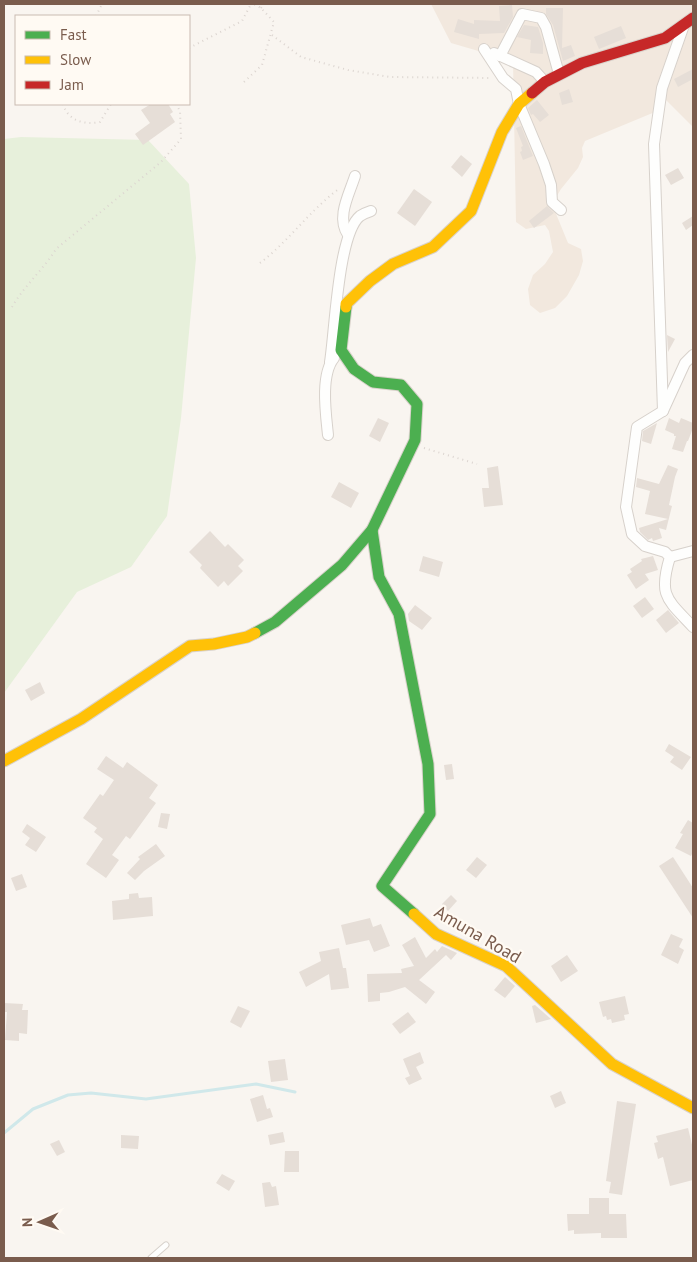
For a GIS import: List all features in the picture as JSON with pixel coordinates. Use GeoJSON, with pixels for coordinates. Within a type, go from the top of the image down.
{"type":"FeatureCollection","features":[{"type":"Feature","properties":{"kind":"street"},"geometry":{"type":"LineString","coordinates":[[500,56],[522,14],[541,18],[546,27],[559,74]]}},
{"type":"Feature","properties":{"kind":"street"},"geometry":{"type":"LineString","coordinates":[[330,362],[341,350],[346,304],[370,281],[393,264],[433,247],[471,211],[502,132],[519,104],[559,74],[582,63],[665,38],[689,22]]}},
{"type":"Feature","properties":{"kind":"street"},"geometry":{"type":"LineString","coordinates":[[663,411],[654,144],[662,88],[689,22]]}},
{"type":"Feature","properties":{"kind":"street"},"geometry":{"type":"LineString","coordinates":[[546,82],[536,72],[484,49],[503,78],[516,89],[519,104],[551,185],[552,202],[561,210]]}},
{"type":"Feature","properties":{"kind":"street"},"geometry":{"type":"LineString","coordinates":[[348,235],[344,229],[342,213],[355,176]]}},
{"type":"Feature","properties":{"kind":"street"},"geometry":{"type":"LineString","coordinates":[[328,435],[324,394],[330,362],[340,274],[348,235],[360,216],[371,211]]}},
{"type":"Feature","properties":{"kind":"street"},"geometry":{"type":"LineString","coordinates":[[4,761],[81,719],[190,646],[214,644],[247,637],[275,622],[342,565],[372,530],[415,440],[417,404],[401,385],[373,382],[354,369],[341,350]]}},
{"type":"Feature","properties":{"kind":"street"},"geometry":{"type":"LineString","coordinates":[[670,557],[665,552],[645,546],[632,534],[626,507],[637,427],[663,411],[685,363],[693,355]]}},
{"type":"Feature","properties":{"kind":"street","name":"Amuna Road"},"geometry":{"type":"LineString","coordinates":[[372,530],[379,576],[399,614],[428,764],[430,804],[430,814],[382,886],[436,934],[506,966],[612,1064],[693,1108]]}},
{"type":"Feature","properties":{"kind":"street"},"geometry":{"type":"LineString","coordinates":[[670,557],[693,551]]}},
{"type":"Feature","properties":{"kind":"street"},"geometry":{"type":"LineString","coordinates":[[670,557],[664,577],[664,592],[674,607],[693,627]]}},
{"type":"Feature","properties":{"kind":"lane"},"geometry":{"type":"LineString","coordinates":[[151,1258],[166,1245]]}},
{"type":"Feature","properties":{"kind":"path"},"geometry":{"type":"LineString","coordinates":[[190,47],[196,42],[242,21],[252,4],[261,8],[274,22],[272,35],[262,65],[244,82]]}},
{"type":"Feature","properties":{"kind":"path"},"geometry":{"type":"LineString","coordinates":[[261,8],[264,4]]}},
{"type":"Feature","properties":{"kind":"path"},"geometry":{"type":"LineString","coordinates":[[272,35],[301,57],[348,70],[390,77],[503,78]]}},
{"type":"Feature","properties":{"kind":"path"},"geometry":{"type":"LineString","coordinates":[[63,105],[65,110],[76,122],[90,124],[100,122],[110,105]]}},
{"type":"Feature","properties":{"kind":"path"},"geometry":{"type":"LineString","coordinates":[[12,307],[21,291],[44,267],[56,249],[161,162],[180,139],[180,111],[177,105]]}},
{"type":"Feature","properties":{"kind":"path"},"geometry":{"type":"LineString","coordinates":[[260,263],[275,252],[328,196],[355,176]]}},
{"type":"Feature","properties":{"kind":"path"},"geometry":{"type":"LineString","coordinates":[[412,445],[477,464]]}},
{"type":"Feature","properties":{"kind":"shaded area"},"geometry":{"type":"Polygon","coordinates":[[[431,4],[693,4],[693,127],[661,95],[655,112],[585,141],[582,148],[583,157],[578,168],[552,204],[568,243],[581,249],[583,261],[579,275],[567,296],[555,308],[540,313],[530,305],[528,289],[533,275],[545,264],[553,252],[549,231],[545,225],[526,229],[516,222],[513,61],[451,43],[431,4]]]}},
{"type":"Feature","properties":{"kind":"green space"},"geometry":{"type":"Polygon","coordinates":[[[21,137],[148,140],[189,184],[196,258],[181,418],[167,516],[131,567],[77,592],[4,693],[4,139],[21,137]]]}},
{"type":"Feature","properties":{"kind":"building"},"geometry":{"type":"Polygon","coordinates":[[[512,5],[513,17],[504,33],[479,34],[479,39],[454,32],[458,19],[474,24],[474,20],[500,21],[499,6],[512,5]]]}},
{"type":"Feature","properties":{"kind":"building"},"geometry":{"type":"Polygon","coordinates":[[[546,8],[563,8],[562,48],[571,45],[575,56],[563,61],[553,25],[546,14],[546,8]]]}},
{"type":"Feature","properties":{"kind":"building"},"geometry":{"type":"Polygon","coordinates":[[[524,25],[538,27],[543,43],[543,54],[530,53],[531,40],[517,37],[524,25]]]}},
{"type":"Feature","properties":{"kind":"building"},"geometry":{"type":"Polygon","coordinates":[[[621,26],[626,38],[599,49],[594,37],[621,26]]]}},
{"type":"Feature","properties":{"kind":"building"},"geometry":{"type":"Polygon","coordinates":[[[693,69],[693,79],[678,87],[674,79],[693,69]]]}},
{"type":"Feature","properties":{"kind":"building"},"geometry":{"type":"Polygon","coordinates":[[[569,89],[573,102],[562,105],[559,93],[569,89]]]}},
{"type":"Feature","properties":{"kind":"building"},"geometry":{"type":"Polygon","coordinates":[[[537,100],[549,115],[540,122],[533,114],[531,115],[528,108],[537,100]]]}},
{"type":"Feature","properties":{"kind":"building"},"geometry":{"type":"Polygon","coordinates":[[[149,105],[169,105],[173,112],[170,114],[175,122],[143,145],[135,134],[150,123],[141,110],[149,105]]]}},
{"type":"Feature","properties":{"kind":"building"},"geometry":{"type":"Polygon","coordinates":[[[521,126],[533,156],[523,160],[520,152],[523,146],[516,128],[521,126]]]}},
{"type":"Feature","properties":{"kind":"building"},"geometry":{"type":"Polygon","coordinates":[[[461,155],[472,164],[462,177],[451,167],[461,155]]]}},
{"type":"Feature","properties":{"kind":"building"},"geometry":{"type":"Polygon","coordinates":[[[678,168],[684,178],[671,185],[665,175],[678,168]]]}},
{"type":"Feature","properties":{"kind":"building"},"geometry":{"type":"Polygon","coordinates":[[[414,189],[432,202],[415,226],[397,213],[414,189]]]}},
{"type":"Feature","properties":{"kind":"building"},"geometry":{"type":"Polygon","coordinates":[[[547,206],[554,213],[534,228],[529,221],[547,206]]]}},
{"type":"Feature","properties":{"kind":"building"},"geometry":{"type":"Polygon","coordinates":[[[693,216],[693,225],[686,230],[682,223],[693,216]]]}},
{"type":"Feature","properties":{"kind":"building"},"geometry":{"type":"Polygon","coordinates":[[[667,335],[675,339],[668,352],[667,335]]]}},
{"type":"Feature","properties":{"kind":"building"},"geometry":{"type":"Polygon","coordinates":[[[378,418],[389,423],[380,442],[369,436],[378,418]]]}},
{"type":"Feature","properties":{"kind":"building"},"geometry":{"type":"Polygon","coordinates":[[[669,418],[679,423],[681,418],[693,423],[693,428],[683,452],[672,449],[676,436],[665,430],[669,418]]]}},
{"type":"Feature","properties":{"kind":"building"},"geometry":{"type":"Polygon","coordinates":[[[657,423],[651,444],[642,441],[643,431],[657,423]]]}},
{"type":"Feature","properties":{"kind":"building"},"geometry":{"type":"Polygon","coordinates":[[[668,465],[678,469],[669,505],[672,506],[666,530],[659,528],[662,538],[653,541],[652,538],[648,540],[640,532],[639,528],[668,519],[645,514],[650,491],[636,487],[637,478],[659,484],[668,465]]]}},
{"type":"Feature","properties":{"kind":"building"},"geometry":{"type":"Polygon","coordinates":[[[498,466],[503,505],[484,507],[482,488],[489,488],[487,468],[498,466]]]}},
{"type":"Feature","properties":{"kind":"building"},"geometry":{"type":"Polygon","coordinates":[[[339,482],[359,493],[351,508],[331,497],[339,482]]]}},
{"type":"Feature","properties":{"kind":"building"},"geometry":{"type":"Polygon","coordinates":[[[210,531],[225,547],[228,544],[244,560],[238,566],[243,571],[228,586],[224,581],[218,587],[200,568],[202,565],[189,552],[210,531]]]}},
{"type":"Feature","properties":{"kind":"building"},"geometry":{"type":"Polygon","coordinates":[[[423,556],[443,562],[439,577],[419,571],[423,556]]]}},
{"type":"Feature","properties":{"kind":"building"},"geometry":{"type":"Polygon","coordinates":[[[653,556],[658,570],[645,574],[649,580],[636,589],[627,575],[632,572],[630,569],[642,561],[641,559],[653,556]]]}},
{"type":"Feature","properties":{"kind":"building"},"geometry":{"type":"Polygon","coordinates":[[[645,597],[654,609],[642,618],[633,606],[645,597]]]}},
{"type":"Feature","properties":{"kind":"building"},"geometry":{"type":"Polygon","coordinates":[[[415,605],[432,618],[422,630],[409,621],[408,614],[415,605]]]}},
{"type":"Feature","properties":{"kind":"building"},"geometry":{"type":"Polygon","coordinates":[[[668,610],[679,623],[666,633],[656,620],[668,610]]]}},
{"type":"Feature","properties":{"kind":"building"},"geometry":{"type":"Polygon","coordinates":[[[40,682],[45,693],[31,701],[25,690],[40,682]]]}},
{"type":"Feature","properties":{"kind":"building"},"geometry":{"type":"Polygon","coordinates":[[[669,744],[691,757],[682,770],[670,762],[674,757],[665,751],[669,744]]]}},
{"type":"Feature","properties":{"kind":"building"},"geometry":{"type":"Polygon","coordinates":[[[106,756],[123,768],[127,762],[158,785],[149,798],[156,803],[130,839],[126,836],[112,855],[119,860],[106,878],[86,864],[103,839],[94,832],[97,828],[83,818],[100,794],[103,796],[114,780],[97,769],[106,756]]]}},
{"type":"Feature","properties":{"kind":"building"},"geometry":{"type":"Polygon","coordinates":[[[452,764],[454,779],[446,780],[444,765],[452,764]]]}},
{"type":"Feature","properties":{"kind":"building"},"geometry":{"type":"Polygon","coordinates":[[[161,813],[170,814],[167,829],[158,827],[161,813]]]}},
{"type":"Feature","properties":{"kind":"building"},"geometry":{"type":"Polygon","coordinates":[[[688,820],[693,823],[693,852],[691,856],[675,848],[683,834],[680,833],[688,820]]]}},
{"type":"Feature","properties":{"kind":"building"},"geometry":{"type":"Polygon","coordinates":[[[27,824],[46,837],[36,852],[25,845],[30,838],[22,832],[27,824]]]}},
{"type":"Feature","properties":{"kind":"building"},"geometry":{"type":"Polygon","coordinates":[[[156,844],[165,856],[135,880],[127,873],[140,859],[138,857],[156,844]]]}},
{"type":"Feature","properties":{"kind":"building"},"geometry":{"type":"Polygon","coordinates":[[[477,857],[487,865],[476,878],[466,870],[477,857]]]}},
{"type":"Feature","properties":{"kind":"building"},"geometry":{"type":"Polygon","coordinates":[[[673,857],[693,888],[693,918],[659,866],[673,857]]]}},
{"type":"Feature","properties":{"kind":"building"},"geometry":{"type":"Polygon","coordinates":[[[22,874],[27,887],[16,891],[11,878],[22,874]]]}},
{"type":"Feature","properties":{"kind":"building"},"geometry":{"type":"Polygon","coordinates":[[[138,893],[139,898],[152,897],[153,916],[113,920],[112,901],[129,899],[129,894],[138,893]]]}},
{"type":"Feature","properties":{"kind":"building"},"geometry":{"type":"Polygon","coordinates":[[[451,895],[457,901],[448,911],[442,904],[451,895]]]}},
{"type":"Feature","properties":{"kind":"building"},"geometry":{"type":"Polygon","coordinates":[[[370,918],[373,927],[381,924],[390,946],[374,952],[369,940],[346,945],[341,925],[370,918]]]}},
{"type":"Feature","properties":{"kind":"building"},"geometry":{"type":"Polygon","coordinates":[[[671,934],[683,939],[679,947],[684,950],[678,964],[661,955],[671,934]]]}},
{"type":"Feature","properties":{"kind":"building"},"geometry":{"type":"Polygon","coordinates":[[[415,937],[426,958],[435,949],[437,952],[442,946],[457,953],[451,960],[446,955],[419,980],[435,992],[426,1004],[405,987],[380,993],[380,1001],[368,1002],[367,974],[402,973],[401,969],[414,966],[402,945],[415,937]]]}},
{"type":"Feature","properties":{"kind":"building"},"geometry":{"type":"Polygon","coordinates":[[[339,948],[343,968],[346,968],[349,988],[331,990],[329,974],[306,987],[299,972],[321,961],[319,952],[339,948]]]}},
{"type":"Feature","properties":{"kind":"building"},"geometry":{"type":"Polygon","coordinates":[[[567,955],[578,971],[561,982],[551,966],[567,955]]]}},
{"type":"Feature","properties":{"kind":"building"},"geometry":{"type":"Polygon","coordinates":[[[505,977],[515,986],[505,998],[494,990],[505,977]]]}},
{"type":"Feature","properties":{"kind":"building"},"geometry":{"type":"Polygon","coordinates":[[[625,996],[629,1014],[624,1015],[625,1020],[612,1023],[611,1019],[607,1020],[606,1016],[603,1017],[599,1002],[625,996]]]}},
{"type":"Feature","properties":{"kind":"building"},"geometry":{"type":"Polygon","coordinates":[[[4,1003],[23,1004],[22,1010],[28,1010],[27,1034],[19,1033],[19,1041],[5,1040],[7,1012],[4,1012],[4,1003]]]}},
{"type":"Feature","properties":{"kind":"building"},"geometry":{"type":"Polygon","coordinates":[[[535,1005],[551,1019],[536,1023],[532,1006],[535,1005]]]}},
{"type":"Feature","properties":{"kind":"building"},"geometry":{"type":"Polygon","coordinates":[[[238,1006],[250,1011],[241,1028],[230,1022],[238,1006]]]}},
{"type":"Feature","properties":{"kind":"building"},"geometry":{"type":"Polygon","coordinates":[[[408,1012],[416,1022],[400,1034],[392,1024],[408,1012]]]}},
{"type":"Feature","properties":{"kind":"building"},"geometry":{"type":"Polygon","coordinates":[[[420,1052],[424,1063],[416,1067],[422,1079],[409,1085],[405,1078],[410,1076],[403,1059],[420,1052]]]}},
{"type":"Feature","properties":{"kind":"building"},"geometry":{"type":"Polygon","coordinates":[[[285,1059],[288,1080],[271,1082],[268,1061],[285,1059]]]}},
{"type":"Feature","properties":{"kind":"building"},"geometry":{"type":"Polygon","coordinates":[[[561,1091],[566,1103],[555,1108],[550,1096],[561,1091]]]}},
{"type":"Feature","properties":{"kind":"building"},"geometry":{"type":"Polygon","coordinates":[[[263,1095],[267,1109],[270,1108],[273,1117],[257,1122],[250,1099],[263,1095]]]}},
{"type":"Feature","properties":{"kind":"building"},"geometry":{"type":"Polygon","coordinates":[[[617,1101],[636,1104],[622,1195],[609,1193],[611,1182],[606,1181],[617,1101]]]}},
{"type":"Feature","properties":{"kind":"building"},"geometry":{"type":"Polygon","coordinates":[[[688,1128],[693,1149],[693,1180],[670,1186],[663,1157],[658,1159],[654,1143],[658,1142],[656,1136],[688,1128]]]}},
{"type":"Feature","properties":{"kind":"building"},"geometry":{"type":"Polygon","coordinates":[[[283,1132],[285,1142],[270,1145],[268,1135],[283,1132]]]}},
{"type":"Feature","properties":{"kind":"building"},"geometry":{"type":"Polygon","coordinates":[[[121,1135],[139,1136],[138,1149],[121,1148],[121,1135]]]}},
{"type":"Feature","properties":{"kind":"building"},"geometry":{"type":"Polygon","coordinates":[[[59,1140],[65,1152],[57,1156],[50,1144],[59,1140]]]}},
{"type":"Feature","properties":{"kind":"building"},"geometry":{"type":"Polygon","coordinates":[[[285,1151],[299,1151],[299,1172],[284,1172],[285,1151]]]}},
{"type":"Feature","properties":{"kind":"building"},"geometry":{"type":"Polygon","coordinates":[[[222,1174],[235,1181],[229,1191],[216,1183],[222,1174]]]}},
{"type":"Feature","properties":{"kind":"building"},"geometry":{"type":"Polygon","coordinates":[[[270,1182],[272,1187],[276,1186],[279,1205],[265,1207],[262,1183],[270,1182]]]}},
{"type":"Feature","properties":{"kind":"building"},"geometry":{"type":"Polygon","coordinates":[[[589,1198],[609,1198],[609,1214],[626,1214],[627,1238],[601,1238],[601,1233],[574,1234],[574,1230],[568,1231],[567,1214],[589,1214],[589,1198]]]}},
{"type":"Feature","properties":{"kind":"waterway"},"geometry":{"type":"LineString","coordinates":[[4,1133],[33,1109],[68,1095],[91,1093],[146,1099],[256,1084],[295,1092]]}},
{"type":"Feature","properties":{"kind":"traffic: fast"},"geometry":{"type":"LineString","coordinates":[[255,633],[275,622],[342,565],[372,530],[415,440],[417,404],[401,385],[373,382],[354,369],[341,350],[346,307]]}},
{"type":"Feature","properties":{"kind":"traffic: fast"},"geometry":{"type":"LineString","coordinates":[[372,530],[379,577],[399,614],[428,764],[430,814],[382,886],[414,914]]}},
{"type":"Feature","properties":{"kind":"traffic: slow"},"geometry":{"type":"LineString","coordinates":[[346,307],[346,304],[370,281],[393,264],[433,247],[471,211],[502,132],[519,104],[532,93]]}},
{"type":"Feature","properties":{"kind":"traffic: slow"},"geometry":{"type":"LineString","coordinates":[[4,761],[81,719],[190,646],[214,644],[247,637],[255,633]]}},
{"type":"Feature","properties":{"kind":"traffic: slow"},"geometry":{"type":"LineString","coordinates":[[414,914],[436,934],[506,966],[612,1064],[693,1108]]}},
{"type":"Feature","properties":{"kind":"traffic: jam"},"geometry":{"type":"LineString","coordinates":[[532,93],[545,82],[582,63],[665,38],[693,18]]}}]}
